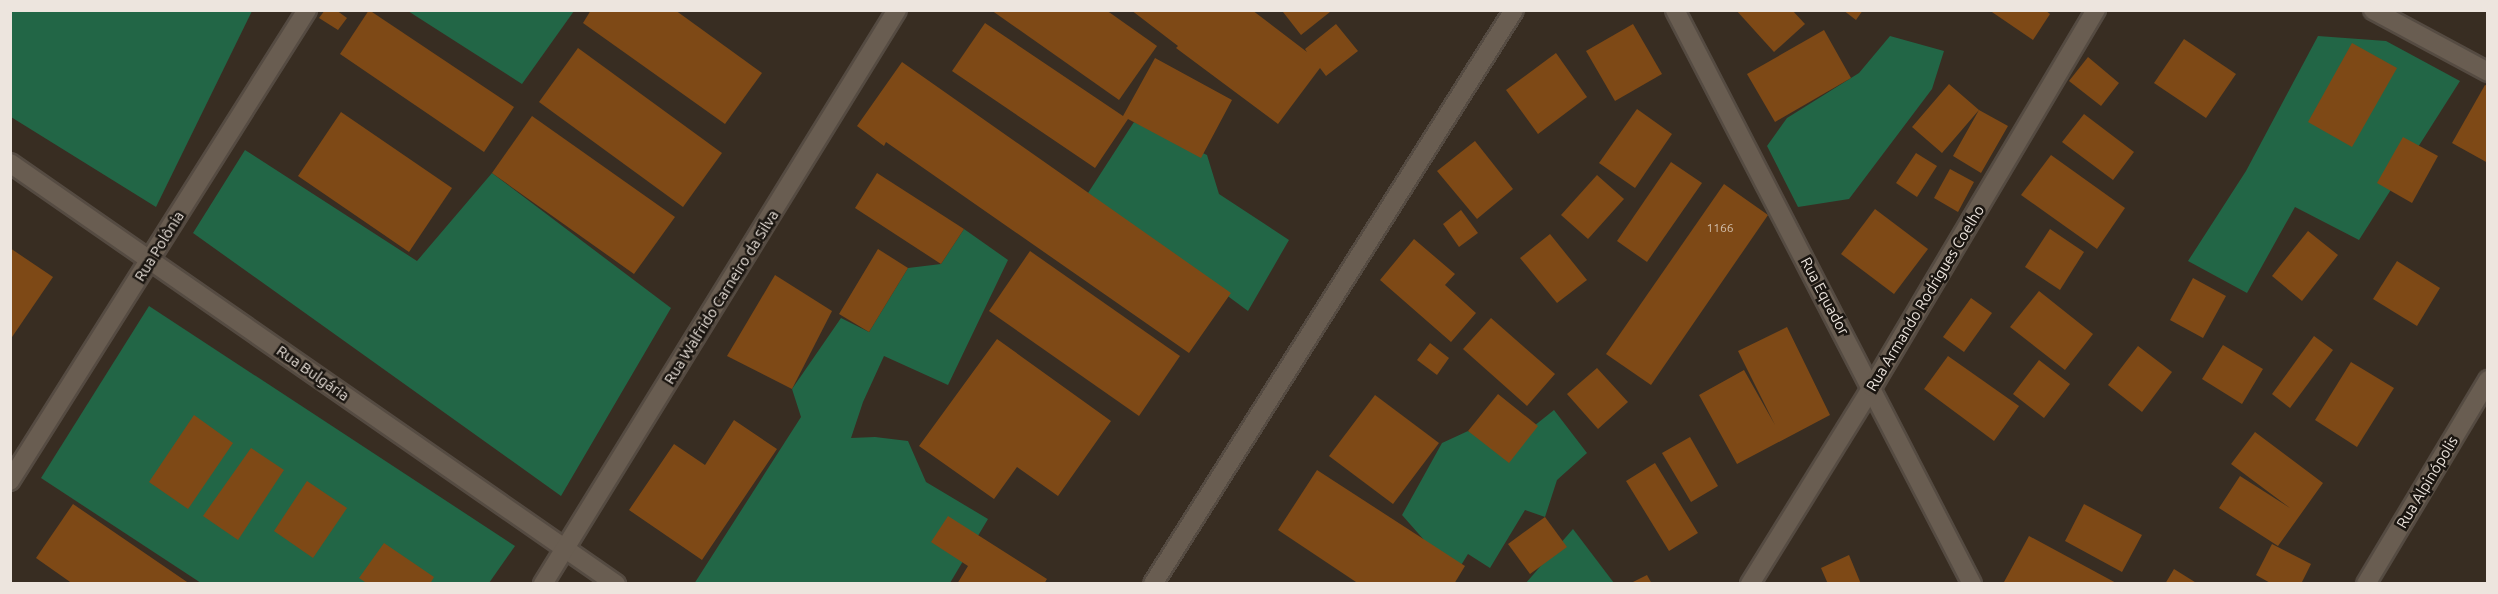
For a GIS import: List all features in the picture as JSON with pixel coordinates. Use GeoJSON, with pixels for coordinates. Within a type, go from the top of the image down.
{"type":"FeatureCollection","features":[{"type":"Feature","properties":{"kind":"street","name":"Rua Polônia"},"geometry":{"type":"LineString","coordinates":[[10,481],[307,10]]}},
{"type":"Feature","properties":{"kind":"street","name":"Rua Walfrido Carneiro da Silva"},"geometry":{"type":"LineString","coordinates":[[543,584],[897,10]]}},
{"type":"Feature","properties":{"kind":"street"},"geometry":{"type":"LineString","coordinates":[[1152,584],[1514,10]]}},
{"type":"Feature","properties":{"kind":"street","name":"Rua Equador"},"geometry":{"type":"LineString","coordinates":[[1675,10],[1972,584]]}},
{"type":"Feature","properties":{"kind":"street","name":"Rua Armando Rodrigues Coelho"},"geometry":{"type":"LineString","coordinates":[[1750,584],[1872,387],[2096,10]]}},
{"type":"Feature","properties":{"kind":"street"},"geometry":{"type":"LineString","coordinates":[[2373,10],[2487,72]]}},
{"type":"Feature","properties":{"kind":"street","name":"Rua Bulgária"},"geometry":{"type":"LineString","coordinates":[[10,163],[616,584]]}},
{"type":"Feature","properties":{"kind":"street","name":"Rua Alpinópolis"},"geometry":{"type":"LineString","coordinates":[[2366,584],[2487,380]]}},
{"type":"Feature","properties":{"kind":"green space"},"geometry":{"type":"Polygon","coordinates":[[[574,10],[522,84],[408,11],[574,10]]]}},
{"type":"Feature","properties":{"kind":"green space"},"geometry":{"type":"Polygon","coordinates":[[[10,11],[252,11],[156,207],[11,117],[10,11]]]}},
{"type":"Feature","properties":{"kind":"green space"},"geometry":{"type":"Polygon","coordinates":[[[1890,36],[1944,51],[1932,89],[1849,199],[1798,207],[1767,146],[1787,118],[1859,73],[1890,36]]]}},
{"type":"Feature","properties":{"kind":"green space"},"geometry":{"type":"Polygon","coordinates":[[[2318,36],[2386,41],[2460,81],[2359,240],[2295,207],[2247,293],[2188,261],[2246,171],[2318,36]]]}},
{"type":"Feature","properties":{"kind":"green space"},"geometry":{"type":"Polygon","coordinates":[[[1134,122],[1207,155],[1219,194],[1289,240],[1248,311],[1088,193],[1134,122]]]}},
{"type":"Feature","properties":{"kind":"green space"},"geometry":{"type":"Polygon","coordinates":[[[245,150],[417,261],[492,173],[671,308],[561,496],[193,233],[245,150]]]}},
{"type":"Feature","properties":{"kind":"green space"},"geometry":{"type":"Polygon","coordinates":[[[964,229],[1008,260],[948,385],[884,356],[863,402],[851,438],[875,437],[908,441],[926,482],[988,519],[950,583],[694,584],[801,417],[792,389],[841,318],[869,332],[908,268],[941,264],[964,229]]]}},
{"type":"Feature","properties":{"kind":"green space"},"geometry":{"type":"Polygon","coordinates":[[[149,306],[515,546],[489,583],[201,583],[41,478],[149,306]]]}},
{"type":"Feature","properties":{"kind":"green space"},"geometry":{"type":"Polygon","coordinates":[[[1554,410],[1587,453],[1557,480],[1545,517],[1525,510],[1490,568],[1468,554],[1455,575],[1402,515],[1442,443],[1468,431],[1513,457],[1534,426],[1554,410]]]}},
{"type":"Feature","properties":{"kind":"green space"},"geometry":{"type":"Polygon","coordinates":[[[1573,529],[1614,583],[1525,584],[1573,529]]]}},
{"type":"Feature","properties":{"kind":"building"},"geometry":{"type":"Polygon","coordinates":[[[325,10],[336,10],[347,18],[338,30],[319,18],[325,10]]]}},
{"type":"Feature","properties":{"kind":"building"},"geometry":{"type":"Polygon","coordinates":[[[369,10],[514,107],[484,152],[340,54],[369,10]]]}},
{"type":"Feature","properties":{"kind":"building"},"geometry":{"type":"Polygon","coordinates":[[[591,10],[675,10],[762,73],[725,124],[583,23],[591,10]]]}},
{"type":"Feature","properties":{"kind":"building"},"geometry":{"type":"Polygon","coordinates":[[[991,10],[1106,10],[1157,46],[1119,100],[991,10]]]}},
{"type":"Feature","properties":{"kind":"building"},"geometry":{"type":"Polygon","coordinates":[[[1131,10],[1252,10],[1307,52],[1305,49],[1336,24],[1358,51],[1326,76],[1320,68],[1278,124],[1176,48],[1178,46],[1131,10]]]}},
{"type":"Feature","properties":{"kind":"building"},"geometry":{"type":"Polygon","coordinates":[[[1284,10],[1329,10],[1330,12],[1301,35],[1283,12],[1284,10]]]}},
{"type":"Feature","properties":{"kind":"building"},"geometry":{"type":"Polygon","coordinates":[[[1736,10],[1792,10],[1805,24],[1774,52],[1736,10]]]}},
{"type":"Feature","properties":{"kind":"building"},"geometry":{"type":"Polygon","coordinates":[[[1843,10],[1863,10],[1856,20],[1843,10]]]}},
{"type":"Feature","properties":{"kind":"building"},"geometry":{"type":"Polygon","coordinates":[[[1989,10],[2045,10],[2050,14],[2033,40],[1989,10]]]}},
{"type":"Feature","properties":{"kind":"building"},"geometry":{"type":"Polygon","coordinates":[[[985,23],[1123,116],[1155,58],[1232,100],[1201,158],[1128,119],[1095,168],[952,71],[985,23]]]}},
{"type":"Feature","properties":{"kind":"building"},"geometry":{"type":"Polygon","coordinates":[[[1633,24],[1662,74],[1615,101],[1586,51],[1633,24]]]}},
{"type":"Feature","properties":{"kind":"building"},"geometry":{"type":"Polygon","coordinates":[[[1824,30],[1851,78],[1775,122],[1747,74],[1824,30]]]}},
{"type":"Feature","properties":{"kind":"building"},"geometry":{"type":"Polygon","coordinates":[[[2184,39],[2236,74],[2206,118],[2154,83],[2184,39]]]}},
{"type":"Feature","properties":{"kind":"building"},"geometry":{"type":"Polygon","coordinates":[[[2352,43],[2397,68],[2352,147],[2308,122],[2352,43]]]}},
{"type":"Feature","properties":{"kind":"building"},"geometry":{"type":"Polygon","coordinates":[[[578,48],[722,153],[683,207],[539,102],[578,48]]]}},
{"type":"Feature","properties":{"kind":"building"},"geometry":{"type":"Polygon","coordinates":[[[1556,53],[1587,97],[1538,134],[1506,90],[1556,53]]]}},
{"type":"Feature","properties":{"kind":"building"},"geometry":{"type":"Polygon","coordinates":[[[2088,57],[2119,83],[2101,106],[2069,81],[2088,57]]]}},
{"type":"Feature","properties":{"kind":"building"},"geometry":{"type":"Polygon","coordinates":[[[902,62],[1231,293],[1189,353],[886,142],[884,146],[857,126],[902,62]]]}},
{"type":"Feature","properties":{"kind":"building"},"geometry":{"type":"Polygon","coordinates":[[[1949,84],[1979,110],[1942,153],[1912,127],[1949,84]]]}},
{"type":"Feature","properties":{"kind":"building"},"geometry":{"type":"Polygon","coordinates":[[[2485,85],[2488,86],[2488,163],[2452,143],[2485,85]]]}},
{"type":"Feature","properties":{"kind":"building"},"geometry":{"type":"Polygon","coordinates":[[[1637,109],[1672,134],[1635,188],[1599,163],[1637,109]]]}},
{"type":"Feature","properties":{"kind":"building"},"geometry":{"type":"Polygon","coordinates":[[[1979,110],[2008,126],[1981,173],[1953,156],[1979,110]]]}},
{"type":"Feature","properties":{"kind":"building"},"geometry":{"type":"Polygon","coordinates":[[[341,112],[452,188],[409,252],[298,176],[341,112]]]}},
{"type":"Feature","properties":{"kind":"building"},"geometry":{"type":"Polygon","coordinates":[[[2084,114],[2134,152],[2113,180],[2062,142],[2084,114]]]}},
{"type":"Feature","properties":{"kind":"building"},"geometry":{"type":"Polygon","coordinates":[[[532,116],[675,217],[634,274],[492,173],[532,116]]]}},
{"type":"Feature","properties":{"kind":"building"},"geometry":{"type":"Polygon","coordinates":[[[2403,137],[2438,156],[2412,203],[2377,183],[2403,137]]]}},
{"type":"Feature","properties":{"kind":"building"},"geometry":{"type":"Polygon","coordinates":[[[1475,141],[1513,189],[1477,219],[1437,171],[1475,141]]]}},
{"type":"Feature","properties":{"kind":"building"},"geometry":{"type":"Polygon","coordinates":[[[1916,153],[1937,166],[1917,197],[1896,183],[1916,153]]]}},
{"type":"Feature","properties":{"kind":"building"},"geometry":{"type":"Polygon","coordinates":[[[2051,155],[2125,208],[2097,249],[2021,195],[2051,155]]]}},
{"type":"Feature","properties":{"kind":"building"},"geometry":{"type":"Polygon","coordinates":[[[1671,162],[1702,183],[1647,262],[1617,241],[1671,162]]]}},
{"type":"Feature","properties":{"kind":"building"},"geometry":{"type":"Polygon","coordinates":[[[1950,169],[1974,182],[1958,212],[1934,198],[1950,169]]]}},
{"type":"Feature","properties":{"kind":"building"},"geometry":{"type":"Polygon","coordinates":[[[877,173],[964,229],[941,264],[855,208],[877,173]]]}},
{"type":"Feature","properties":{"kind":"building"},"geometry":{"type":"Polygon","coordinates":[[[1597,175],[1624,199],[1588,239],[1561,215],[1597,175]]]}},
{"type":"Feature","properties":{"kind":"building"},"geometry":{"type":"Polygon","coordinates":[[[1724,184],[1768,215],[1651,385],[1606,354],[1724,184]]]}},
{"type":"Feature","properties":{"kind":"building"},"geometry":{"type":"Polygon","coordinates":[[[1875,209],[1928,249],[1894,294],[1841,254],[1875,209]]]}},
{"type":"Feature","properties":{"kind":"building"},"geometry":{"type":"Polygon","coordinates":[[[1461,210],[1478,233],[1459,247],[1443,224],[1461,210]]]}},
{"type":"Feature","properties":{"kind":"building"},"geometry":{"type":"Polygon","coordinates":[[[2050,229],[2084,252],[2060,290],[2025,267],[2050,229]]]}},
{"type":"Feature","properties":{"kind":"building"},"geometry":{"type":"Polygon","coordinates":[[[2308,231],[2338,255],[2302,301],[2272,276],[2308,231]]]}},
{"type":"Feature","properties":{"kind":"building"},"geometry":{"type":"Polygon","coordinates":[[[1550,234],[1587,280],[1557,303],[1520,258],[1550,234]]]}},
{"type":"Feature","properties":{"kind":"building"},"geometry":{"type":"Polygon","coordinates":[[[1414,239],[1455,274],[1445,285],[1476,313],[1451,342],[1380,280],[1414,239]]]}},
{"type":"Feature","properties":{"kind":"building"},"geometry":{"type":"Polygon","coordinates":[[[10,248],[53,277],[10,340],[10,248]]]}},
{"type":"Feature","properties":{"kind":"building"},"geometry":{"type":"Polygon","coordinates":[[[878,249],[908,268],[869,332],[839,314],[878,249]]]}},
{"type":"Feature","properties":{"kind":"building"},"geometry":{"type":"Polygon","coordinates":[[[1030,251],[1180,356],[1139,416],[989,311],[1030,251]]]}},
{"type":"Feature","properties":{"kind":"building"},"geometry":{"type":"Polygon","coordinates":[[[2397,261],[2440,288],[2417,326],[2373,299],[2397,261]]]}},
{"type":"Feature","properties":{"kind":"building"},"geometry":{"type":"Polygon","coordinates":[[[775,275],[832,311],[792,389],[727,356],[775,275]]]}},
{"type":"Feature","properties":{"kind":"building"},"geometry":{"type":"Polygon","coordinates":[[[2193,278],[2226,296],[2203,338],[2170,320],[2193,278]]]}},
{"type":"Feature","properties":{"kind":"building"},"geometry":{"type":"Polygon","coordinates":[[[2039,291],[2093,334],[2065,370],[2010,327],[2039,291]]]}},
{"type":"Feature","properties":{"kind":"building"},"geometry":{"type":"Polygon","coordinates":[[[1971,298],[1992,313],[1964,352],[1943,337],[1971,298]]]}},
{"type":"Feature","properties":{"kind":"building"},"geometry":{"type":"Polygon","coordinates":[[[1491,318],[1555,374],[1527,406],[1463,349],[1491,318]]]}},
{"type":"Feature","properties":{"kind":"building"},"geometry":{"type":"Polygon","coordinates":[[[1787,327],[1830,415],[1737,464],[1699,395],[1744,370],[1775,425],[1738,351],[1787,327]]]}},
{"type":"Feature","properties":{"kind":"building"},"geometry":{"type":"Polygon","coordinates":[[[2314,336],[2333,350],[2290,408],[2272,394],[2314,336]]]}},
{"type":"Feature","properties":{"kind":"building"},"geometry":{"type":"Polygon","coordinates":[[[997,339],[1111,421],[1058,496],[1017,467],[994,499],[919,446],[997,339]]]}},
{"type":"Feature","properties":{"kind":"building"},"geometry":{"type":"Polygon","coordinates":[[[1430,343],[1449,358],[1437,375],[1417,360],[1430,343]]]}},
{"type":"Feature","properties":{"kind":"building"},"geometry":{"type":"Polygon","coordinates":[[[2223,345],[2263,369],[2242,404],[2202,379],[2223,345]]]}},
{"type":"Feature","properties":{"kind":"building"},"geometry":{"type":"Polygon","coordinates":[[[2138,346],[2172,372],[2142,412],[2108,385],[2138,346]]]}},
{"type":"Feature","properties":{"kind":"building"},"geometry":{"type":"Polygon","coordinates":[[[1948,356],[2019,406],[1994,441],[1924,389],[1948,356]]]}},
{"type":"Feature","properties":{"kind":"building"},"geometry":{"type":"Polygon","coordinates":[[[2039,360],[2070,384],[2044,418],[2013,394],[2039,360]]]}},
{"type":"Feature","properties":{"kind":"building"},"geometry":{"type":"Polygon","coordinates":[[[2351,362],[2394,388],[2357,447],[2315,420],[2351,362]]]}},
{"type":"Feature","properties":{"kind":"building"},"geometry":{"type":"Polygon","coordinates":[[[1597,368],[1628,402],[1598,429],[1567,394],[1597,368]]]}},
{"type":"Feature","properties":{"kind":"building"},"geometry":{"type":"Polygon","coordinates":[[[1498,394],[1538,426],[1509,463],[1468,431],[1498,394]]]}},
{"type":"Feature","properties":{"kind":"building"},"geometry":{"type":"Polygon","coordinates":[[[1375,395],[1439,443],[1393,504],[1329,456],[1375,395]]]}},
{"type":"Feature","properties":{"kind":"building"},"geometry":{"type":"Polygon","coordinates":[[[194,415],[233,443],[188,509],[149,482],[194,415]]]}},
{"type":"Feature","properties":{"kind":"building"},"geometry":{"type":"Polygon","coordinates":[[[734,420],[777,449],[702,560],[629,510],[674,444],[705,465],[734,420]]]}},
{"type":"Feature","properties":{"kind":"building"},"geometry":{"type":"Polygon","coordinates":[[[2255,432],[2323,483],[2278,546],[2219,508],[2240,476],[2290,508],[2231,464],[2255,432]]]}},
{"type":"Feature","properties":{"kind":"building"},"geometry":{"type":"Polygon","coordinates":[[[1690,437],[1718,486],[1691,502],[1662,453],[1690,437]]]}},
{"type":"Feature","properties":{"kind":"building"},"geometry":{"type":"Polygon","coordinates":[[[251,448],[284,470],[238,540],[203,516],[251,448]]]}},
{"type":"Feature","properties":{"kind":"building"},"geometry":{"type":"Polygon","coordinates":[[[1655,463],[1698,533],[1669,551],[1626,481],[1655,463]]]}},
{"type":"Feature","properties":{"kind":"building"},"geometry":{"type":"Polygon","coordinates":[[[1317,470],[1465,566],[1454,584],[1359,584],[1278,530],[1317,470]]]}},
{"type":"Feature","properties":{"kind":"building"},"geometry":{"type":"Polygon","coordinates":[[[307,481],[347,508],[313,558],[274,531],[307,481]]]}},
{"type":"Feature","properties":{"kind":"building"},"geometry":{"type":"Polygon","coordinates":[[[73,504],[190,584],[73,584],[36,558],[73,504]]]}},
{"type":"Feature","properties":{"kind":"building"},"geometry":{"type":"Polygon","coordinates":[[[2084,504],[2142,535],[2122,572],[2065,541],[2084,504]]]}},
{"type":"Feature","properties":{"kind":"building"},"geometry":{"type":"Polygon","coordinates":[[[948,516],[1047,579],[1044,584],[957,584],[968,566],[931,542],[948,516]]]}},
{"type":"Feature","properties":{"kind":"building"},"geometry":{"type":"Polygon","coordinates":[[[1545,517],[1567,547],[1530,574],[1508,544],[1545,517]]]}},
{"type":"Feature","properties":{"kind":"building"},"geometry":{"type":"Polygon","coordinates":[[[2029,536],[2118,584],[2006,584],[2004,582],[2029,536]]]}},
{"type":"Feature","properties":{"kind":"building"},"geometry":{"type":"Polygon","coordinates":[[[384,543],[434,577],[430,584],[368,584],[359,578],[384,543]]]}},
{"type":"Feature","properties":{"kind":"building"},"geometry":{"type":"Polygon","coordinates":[[[2272,544],[2311,564],[2301,584],[2272,584],[2256,575],[2272,544]]]}},
{"type":"Feature","properties":{"kind":"building"},"geometry":{"type":"Polygon","coordinates":[[[1849,555],[1861,584],[1828,584],[1821,568],[1849,555]]]}},
{"type":"Feature","properties":{"kind":"building"},"geometry":{"type":"Polygon","coordinates":[[[2174,569],[2198,584],[2165,584],[2174,569]]]}},
{"type":"Feature","properties":{"kind":"building"},"geometry":{"type":"Polygon","coordinates":[[[1647,575],[1652,584],[1629,584],[1647,575]]]}}]}
